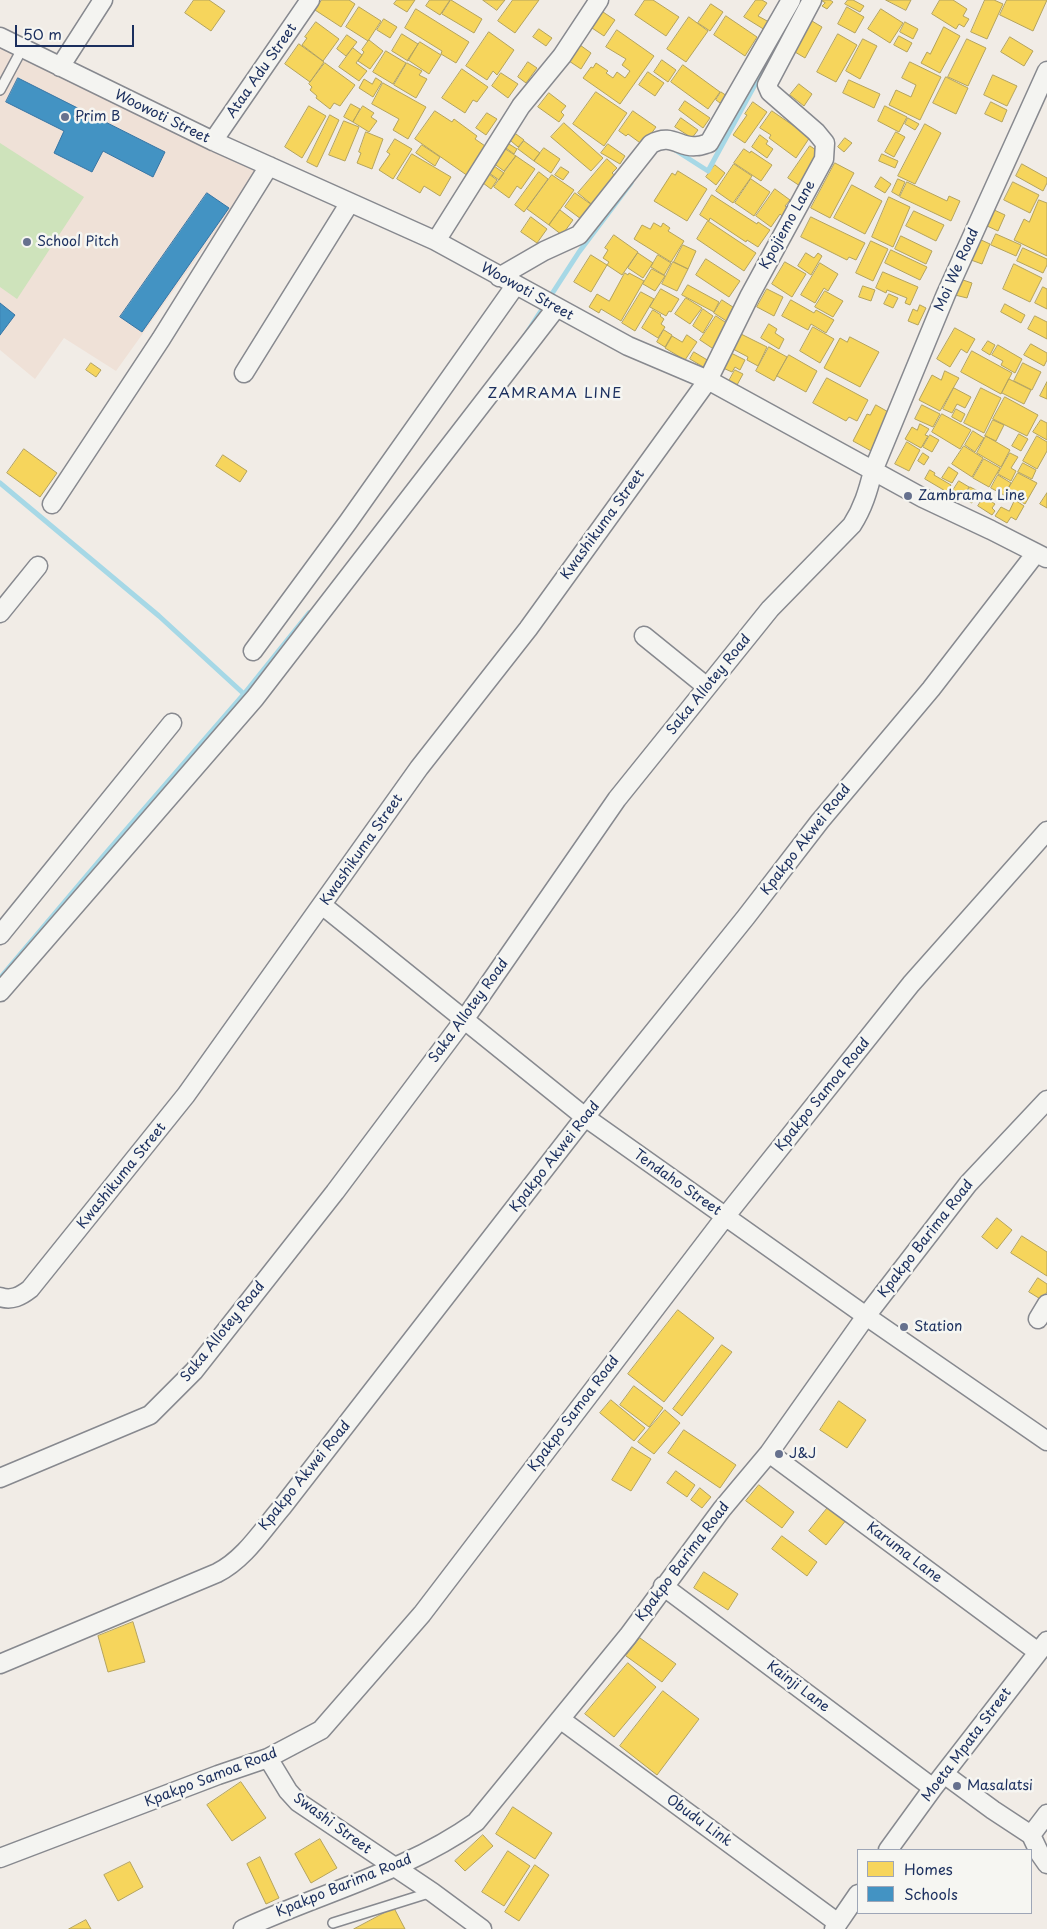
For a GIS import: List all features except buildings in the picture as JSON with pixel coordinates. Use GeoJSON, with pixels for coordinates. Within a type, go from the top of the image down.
{"type":"FeatureCollection","features":[{"type":"Feature","properties":{"kind":"street"},"geometry":{"type":"LineString","coordinates":[[60,67],[103,0]]}},
{"type":"Feature","properties":{"kind":"street","name":"Ataa Adu Street"},"geometry":{"type":"LineString","coordinates":[[213,142],[310,0]]}},
{"type":"Feature","properties":{"kind":"street"},"geometry":{"type":"LineString","coordinates":[[436,241],[521,106],[562,56],[599,0]]}},
{"type":"Feature","properties":{"kind":"street"},"geometry":{"type":"LineString","coordinates":[[499,277],[520,264],[579,235],[651,144],[660,139],[667,139],[696,147],[709,143],[791,0]]}},
{"type":"Feature","properties":{"kind":"street","name":"Kpojiemo Lane"},"geometry":{"type":"LineString","coordinates":[[708,380],[750,296],[824,159],[825,143],[816,132],[770,92],[767,85],[812,0]]}},
{"type":"Feature","properties":{"kind":"street","name":"Woowoti Street"},"geometry":{"type":"LineString","coordinates":[[0,37],[213,142],[436,241],[522,290],[628,346],[708,380],[923,498],[1042,556]]}},
{"type":"Feature","properties":{"kind":"street","name":"Moi We Road"},"geometry":{"type":"LineString","coordinates":[[873,471],[946,294],[1047,70]]}},
{"type":"Feature","properties":{"kind":"street"},"geometry":{"type":"LineString","coordinates":[[52,504],[161,340],[269,166]]}},
{"type":"Feature","properties":{"kind":"street"},"geometry":{"type":"LineString","coordinates":[[244,373],[349,204]]}},
{"type":"Feature","properties":{"kind":"street"},"geometry":{"type":"LineString","coordinates":[[253,651],[522,290]]}},
{"type":"Feature","properties":{"kind":"street"},"geometry":{"type":"LineString","coordinates":[[0,992],[255,698],[552,306]]}},
{"type":"Feature","properties":{"kind":"street","name":"Kwashikuma Street"},"geometry":{"type":"LineString","coordinates":[[0,1297],[7,1299],[20,1297],[30,1289],[186,1095],[419,768],[528,629],[708,380]]}},
{"type":"Feature","properties":{"kind":"street","name":"Saka Allotey Road"},"geometry":{"type":"LineString","coordinates":[[0,1478],[150,1415],[194,1371],[464,1020],[617,799],[770,609],[852,525],[860,513],[873,471]]}},
{"type":"Feature","properties":{"kind":"street","name":"Kpakpo Akwei Road"},"geometry":{"type":"LineString","coordinates":[[0,1664],[218,1574],[238,1559],[283,1506],[585,1117],[746,917],[820,820],[1042,556]]}},
{"type":"Feature","properties":{"kind":"street"},"geometry":{"type":"LineString","coordinates":[[0,614],[38,566]]}},
{"type":"Feature","properties":{"kind":"street"},"geometry":{"type":"LineString","coordinates":[[644,636],[707,688]]}},
{"type":"Feature","properties":{"kind":"street"},"geometry":{"type":"LineString","coordinates":[[0,935],[172,723]]}},
{"type":"Feature","properties":{"kind":"street","name":"Kpakpo Samoa Road"},"geometry":{"type":"LineString","coordinates":[[0,1858],[218,1775],[268,1758],[320,1730],[422,1614],[725,1217],[911,984],[1047,831]]}},
{"type":"Feature","properties":{"kind":"street","name":"Tendaho Street"},"geometry":{"type":"LineString","coordinates":[[322,905],[585,1117],[866,1316],[1047,1440]]}},
{"type":"Feature","properties":{"kind":"street","name":"Kpakpo Barima Road"},"geometry":{"type":"LineString","coordinates":[[243,1929],[268,1917],[394,1868],[462,1832],[476,1822],[628,1636],[663,1586],[722,1509],[769,1453],[866,1316],[968,1184],[1047,1100]]}},
{"type":"Feature","properties":{"kind":"street"},"geometry":{"type":"LineString","coordinates":[[1038,1319],[1047,1304]]}},
{"type":"Feature","properties":{"kind":"street","name":"Karuma Lane"},"geometry":{"type":"LineString","coordinates":[[769,1453],[1042,1646]]}},
{"type":"Feature","properties":{"kind":"street","name":"Kainji Lane"},"geometry":{"type":"LineString","coordinates":[[663,1586],[933,1788]]}},
{"type":"Feature","properties":{"kind":"street","name":"Moeta Mpata Street"},"geometry":{"type":"LineString","coordinates":[[889,1849],[1042,1646]]}},
{"type":"Feature","properties":{"kind":"street","name":"Obudu Link"},"geometry":{"type":"LineString","coordinates":[[560,1719],[836,1926]]}},
{"type":"Feature","properties":{"kind":"street","name":"Swashi Street"},"geometry":{"type":"LineString","coordinates":[[268,1758],[288,1791],[298,1802],[432,1892],[482,1929]]}},
{"type":"Feature","properties":{"kind":"street"},"geometry":{"type":"LineString","coordinates":[[944,1774],[1031,1835],[1047,1864]]}},
{"type":"Feature","properties":{"kind":"street"},"geometry":{"type":"LineString","coordinates":[[1031,1835],[1047,1814]]}},
{"type":"Feature","properties":{"kind":"street"},"geometry":{"type":"LineString","coordinates":[[836,1926],[857,1895]]}},
{"type":"Feature","properties":{"kind":"lane"},"geometry":{"type":"LineString","coordinates":[[0,90],[22,48]]}},
{"type":"Feature","properties":{"kind":"lane"},"geometry":{"type":"LineString","coordinates":[[333,1924],[432,1892]]}},
{"type":"Feature","properties":{"kind":"shaded area"},"geometry":{"type":"Polygon","coordinates":[[[0,44],[262,167],[116,371],[64,338],[35,379],[0,350],[0,44]]]}},
{"type":"Feature","properties":{"kind":"green space","name":"School Pitch"},"geometry":{"type":"Polygon","coordinates":[[[0,143],[84,197],[17,299],[0,287],[0,143]]]}},
{"type":"Feature","properties":{"kind":"waterway"},"geometry":{"type":"LineString","coordinates":[[672,148],[708,171],[801,0]]}},
{"type":"Feature","properties":{"kind":"waterway"},"geometry":{"type":"LineString","coordinates":[[526,334],[579,252],[631,183]]}},
{"type":"Feature","properties":{"kind":"waterway"},"geometry":{"type":"LineString","coordinates":[[0,483],[159,616],[244,694]]}},
{"type":"Feature","properties":{"kind":"waterway"},"geometry":{"type":"LineString","coordinates":[[0,978],[244,694],[309,613]]}},
{"type":"Feature","properties":{"kind":"place","name":"Prim B"},"geometry":{"type":"Point","coordinates":[65,117]}},
{"type":"Feature","properties":{"kind":"place","name":"School Pitch"},"geometry":{"type":"Point","coordinates":[27,242]}},
{"type":"Feature","properties":{"kind":"place","name":"Zambrama Line"},"geometry":{"type":"Point","coordinates":[908,496]}},
{"type":"Feature","properties":{"kind":"place","name":"Station"},"geometry":{"type":"Point","coordinates":[904,1327]}},
{"type":"Feature","properties":{"kind":"place","name":"J&J"},"geometry":{"type":"Point","coordinates":[779,1454]}},
{"type":"Feature","properties":{"kind":"place","name":"Masalatsi"},"geometry":{"type":"Point","coordinates":[957,1786]}},
{"type":"Feature","properties":{"kind":"district","name":"ZAMRAMA LINE"},"geometry":{"type":"Point","coordinates":[555,394]}}]}
